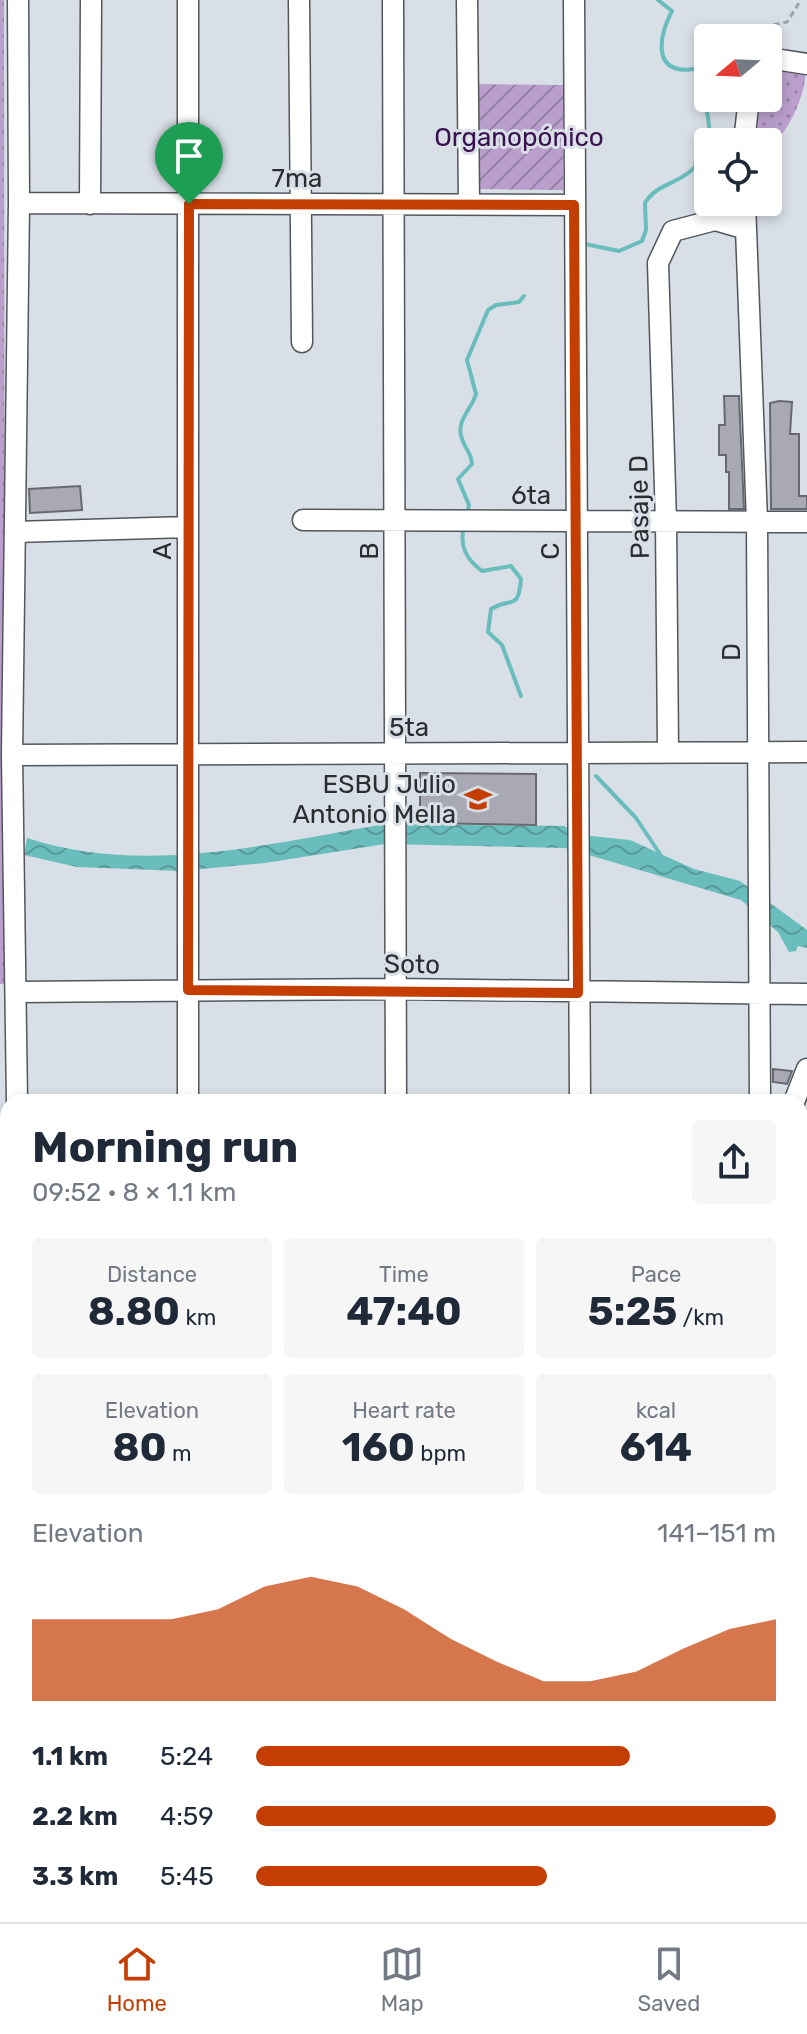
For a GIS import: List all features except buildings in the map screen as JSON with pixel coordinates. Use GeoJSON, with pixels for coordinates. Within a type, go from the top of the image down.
{"type":"FeatureCollection","features":[{"type":"Feature","properties":{"kind":"street"},"geometry":{"type":"LineString","coordinates":[[17,1094],[12,755],[19,203],[18,0]]}},
{"type":"Feature","properties":{"kind":"street"},"geometry":{"type":"LineString","coordinates":[[90,204],[91,0]]}},
{"type":"Feature","properties":{"kind":"street","name":"A"},"geometry":{"type":"LineString","coordinates":[[188,0],[188,1094]]}},
{"type":"Feature","properties":{"kind":"street"},"geometry":{"type":"LineString","coordinates":[[299,0],[302,342]]}},
{"type":"Feature","properties":{"kind":"street","name":"B"},"geometry":{"type":"LineString","coordinates":[[393,0],[398,819],[396,1094]]}},
{"type":"Feature","properties":{"kind":"street"},"geometry":{"type":"LineString","coordinates":[[467,0],[469,204]]}},
{"type":"Feature","properties":{"kind":"street","name":"C"},"geometry":{"type":"LineString","coordinates":[[574,0],[580,1094]]}},
{"type":"Feature","properties":{"kind":"street"},"geometry":{"type":"LineString","coordinates":[[782,60],[807,64]]}},
{"type":"Feature","properties":{"kind":"street","name":"7ma"},"geometry":{"type":"LineString","coordinates":[[19,203],[574,205]]}},
{"type":"Feature","properties":{"kind":"street","name":"D"},"geometry":{"type":"LineString","coordinates":[[746,216],[757,521],[760,1094]]}},
{"type":"Feature","properties":{"kind":"street","name":"Pasaje D"},"geometry":{"type":"LineString","coordinates":[[668,751],[666,521],[658,263],[673,231],[715,220],[746,229]]}},
{"type":"Feature","properties":{"kind":"street","name":"6ta"},"geometry":{"type":"LineString","coordinates":[[303,520],[807,522]]}},
{"type":"Feature","properties":{"kind":"street"},"geometry":{"type":"LineString","coordinates":[[15,532],[188,527]]}},
{"type":"Feature","properties":{"kind":"street","name":"5ta"},"geometry":{"type":"LineString","coordinates":[[12,755],[807,752]]}},
{"type":"Feature","properties":{"kind":"street","name":"Soto"},"geometry":{"type":"LineString","coordinates":[[16,992],[396,989],[807,994]]}},
{"type":"Feature","properties":{"kind":"street"},"geometry":{"type":"LineString","coordinates":[[797,1094],[807,1069]]}},
{"type":"Feature","properties":{"kind":"path"},"geometry":{"type":"LineString","coordinates":[[777,24],[787,22],[801,0]]}},
{"type":"Feature","properties":{"kind":"green space"},"geometry":{"type":"Polygon","coordinates":[[[0,0],[4,0],[5,984],[0,984],[0,0]]]}},
{"type":"Feature","properties":{"kind":"green space"},"geometry":{"type":"Polygon","coordinates":[[[782,69],[805,73],[803,91],[782,134],[782,128],[757,128],[758,112],[782,112],[782,69]]]}},
{"type":"Feature","properties":{"kind":"green space","name":"Organopónico"},"geometry":{"type":"Polygon","coordinates":[[[475,84],[563,85],[563,190],[474,189],[475,84]]]}},
{"type":"Feature","properties":{"kind":"water"},"geometry":{"type":"Polygon","coordinates":[[[385,824],[564,826],[581,835],[630,840],[694,869],[740,881],[807,930],[807,948],[798,946],[796,951],[789,952],[778,932],[741,900],[565,848],[385,844],[265,863],[180,871],[77,867],[24,855],[27,838],[71,849],[116,855],[161,856],[251,847],[385,824]]]}},
{"type":"Feature","properties":{"kind":"waterway"},"geometry":{"type":"LineString","coordinates":[[585,244],[619,251],[642,241],[646,230],[645,203],[656,191],[695,167],[708,135],[702,78],[694,69],[671,66],[662,52],[664,31],[672,11],[658,0]]}},
{"type":"Feature","properties":{"kind":"waterway"},"geometry":{"type":"LineString","coordinates":[[467,514],[469,505],[458,479],[472,464],[460,433],[462,421],[476,394],[467,360],[488,310],[496,305],[519,302],[524,296]]}},
{"type":"Feature","properties":{"kind":"waterway"},"geometry":{"type":"LineString","coordinates":[[464,526],[463,546],[476,566],[482,571],[511,566],[521,579],[516,600],[491,609],[488,632],[502,645],[521,696]]}},
{"type":"Feature","properties":{"kind":"waterway"},"geometry":{"type":"LineString","coordinates":[[596,776],[636,818],[660,854]]}},
{"type":"Feature","properties":{"kind":"place","name":"ESBU Julio Antonio Mella"},"geometry":{"type":"Point","coordinates":[478,799]}},
{"type":"Feature","properties":{"kind":"route"},"geometry":{"type":"LineString","coordinates":[[189,204],[574,205],[578,993],[396,989],[188,990],[189,204]]}}]}
